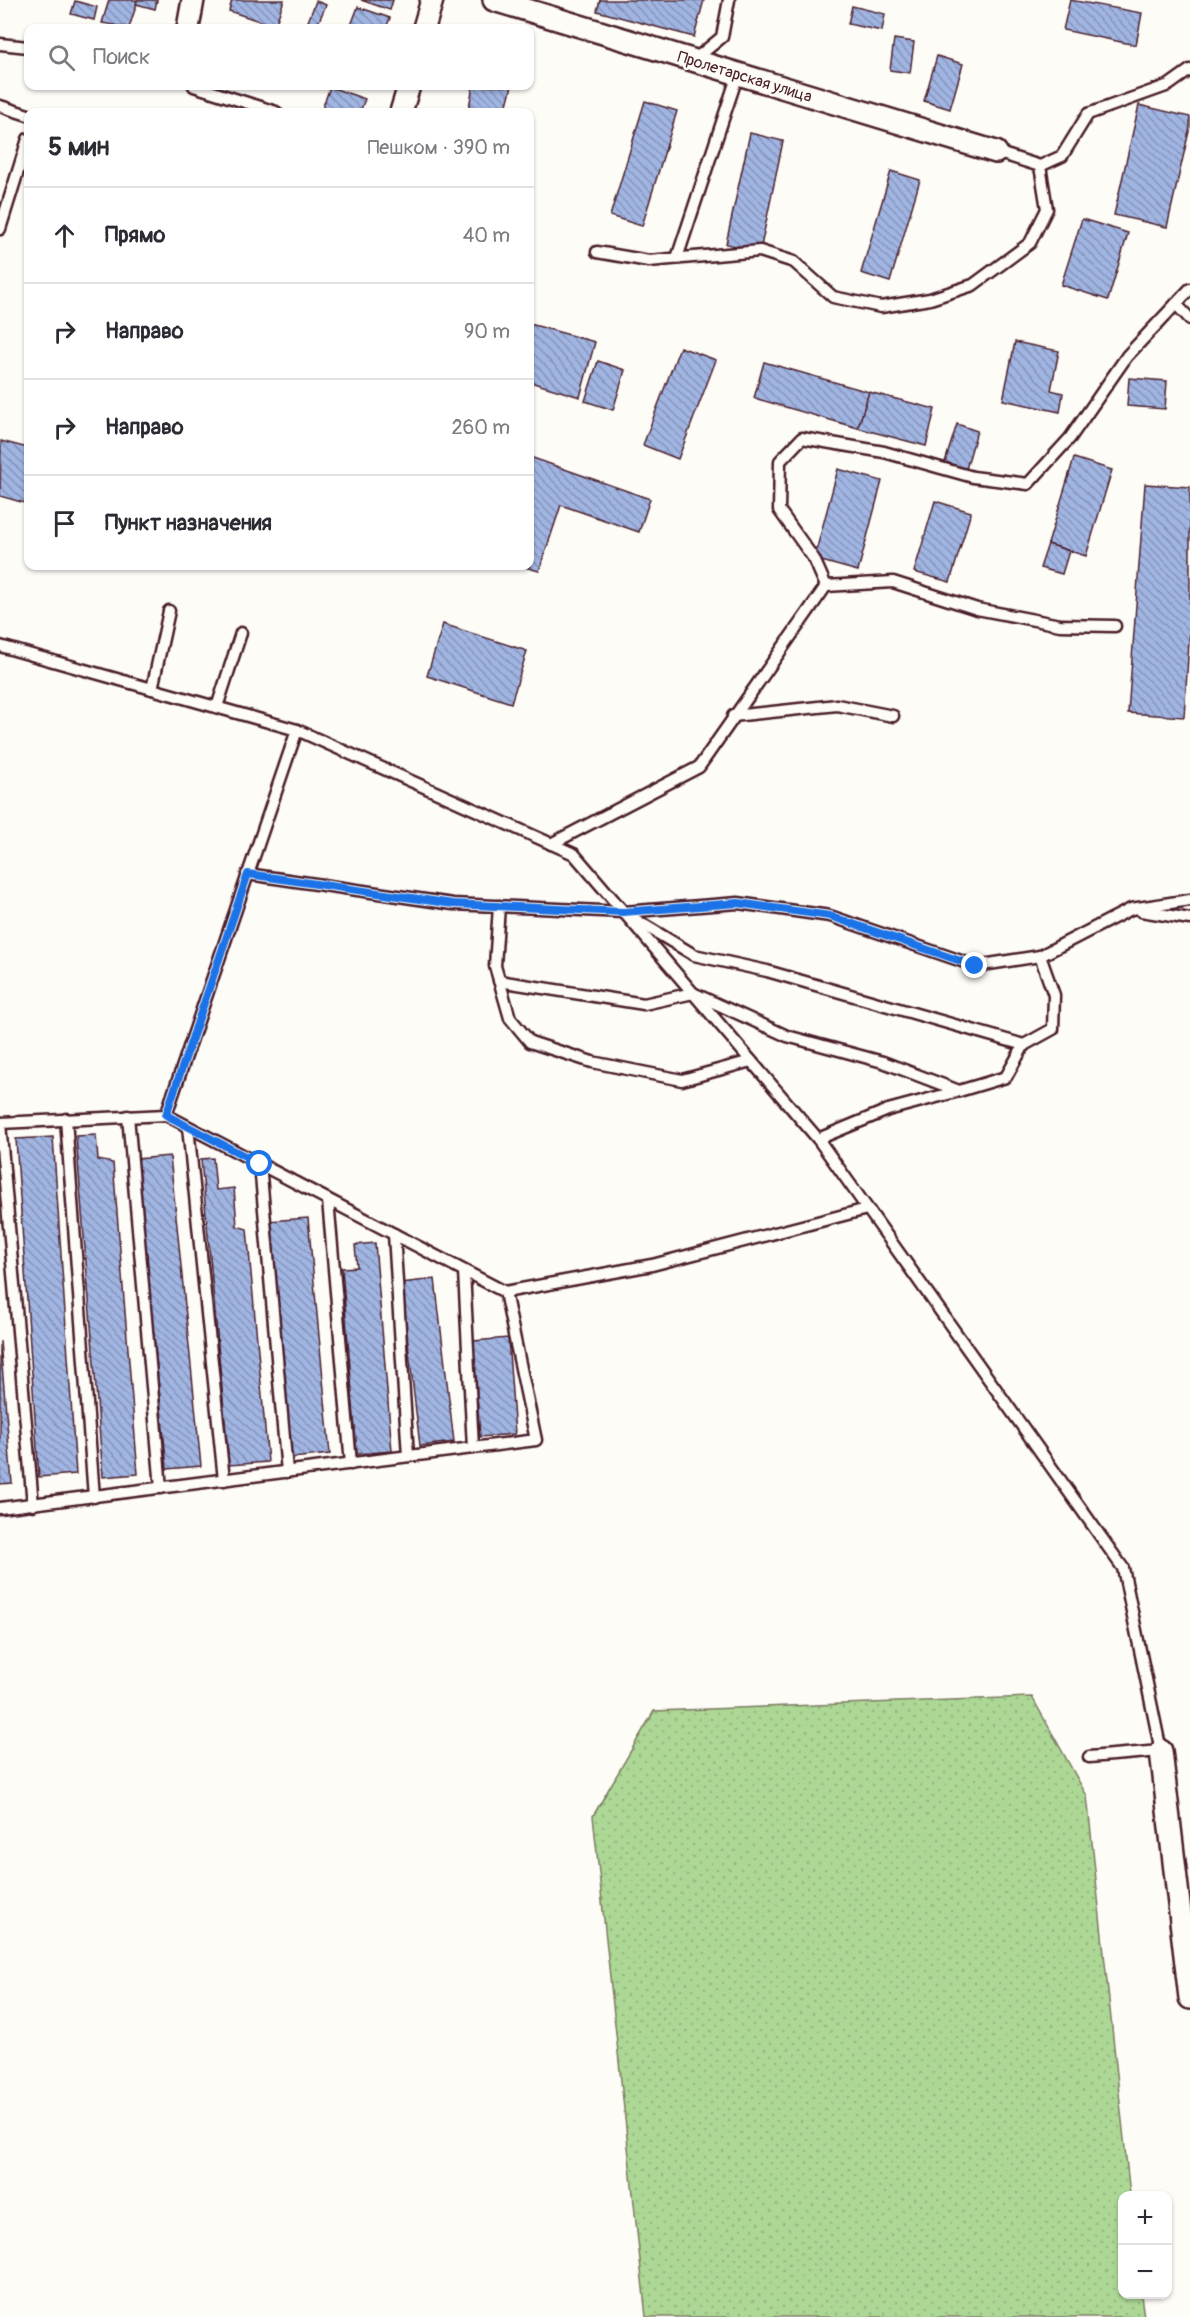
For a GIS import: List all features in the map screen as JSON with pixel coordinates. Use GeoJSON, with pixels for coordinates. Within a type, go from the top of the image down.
{"type":"FeatureCollection","features":[{"type":"Feature","properties":{"kind":"street"},"geometry":{"type":"LineString","coordinates":[[189,24],[193,0]]}},
{"type":"Feature","properties":{"kind":"street"},"geometry":{"type":"LineString","coordinates":[[425,24],[432,0]]}},
{"type":"Feature","properties":{"kind":"street","name":"Пролетарская улица"},"geometry":{"type":"LineString","coordinates":[[494,0],[996,152]]}},
{"type":"Feature","properties":{"kind":"street"},"geometry":{"type":"LineString","coordinates":[[402,108],[408,90]]}},
{"type":"Feature","properties":{"kind":"street"},"geometry":{"type":"LineString","coordinates":[[1161,1751],[1190,1998]]}},
{"type":"Feature","properties":{"kind":"lane"},"geometry":{"type":"LineString","coordinates":[[694,60],[722,37],[729,0]]}},
{"type":"Feature","properties":{"kind":"lane"},"geometry":{"type":"LineString","coordinates":[[0,44],[24,47]]}},
{"type":"Feature","properties":{"kind":"lane"},"geometry":{"type":"LineString","coordinates":[[996,152],[1040,166],[1062,156],[1088,114],[1169,85],[1190,70]]}},
{"type":"Feature","properties":{"kind":"lane"},"geometry":{"type":"LineString","coordinates":[[677,258],[738,74]]}},
{"type":"Feature","properties":{"kind":"lane"},"geometry":{"type":"LineString","coordinates":[[207,90],[263,108]]}},
{"type":"Feature","properties":{"kind":"lane"},"geometry":{"type":"LineString","coordinates":[[0,106],[24,114]]}},
{"type":"Feature","properties":{"kind":"lane"},"geometry":{"type":"LineString","coordinates":[[0,229],[24,152]]}},
{"type":"Feature","properties":{"kind":"lane"},"geometry":{"type":"LineString","coordinates":[[597,252],[649,261],[759,251],[794,262],[833,297],[882,307],[930,299],[973,285],[1030,243],[1047,209],[1040,166]]}},
{"type":"Feature","properties":{"kind":"lane"},"geometry":{"type":"LineString","coordinates":[[826,586],[814,560],[779,510],[780,461],[802,438],[885,452],[973,477],[1028,484],[1070,438],[1126,356],[1190,290]]}},
{"type":"Feature","properties":{"kind":"lane"},"geometry":{"type":"LineString","coordinates":[[1176,304],[1190,319]]}},
{"type":"Feature","properties":{"kind":"lane"},"geometry":{"type":"LineString","coordinates":[[826,586],[893,582],[987,611],[1060,625],[1115,626]]}},
{"type":"Feature","properties":{"kind":"lane"},"geometry":{"type":"LineString","coordinates":[[551,844],[699,767],[826,586]]}},
{"type":"Feature","properties":{"kind":"lane"},"geometry":{"type":"LineString","coordinates":[[152,689],[169,610]]}},
{"type":"Feature","properties":{"kind":"lane"},"geometry":{"type":"LineString","coordinates":[[217,707],[241,633]]}},
{"type":"Feature","properties":{"kind":"lane"},"geometry":{"type":"LineString","coordinates":[[0,646],[297,730],[573,854],[818,1139],[1123,1568],[1161,1751],[1089,1757]]}},
{"type":"Feature","properties":{"kind":"lane"},"geometry":{"type":"LineString","coordinates":[[733,716],[837,705],[893,716]]}},
{"type":"Feature","properties":{"kind":"lane"},"geometry":{"type":"LineString","coordinates":[[166,1115],[297,730]]}},
{"type":"Feature","properties":{"kind":"lane"},"geometry":{"type":"LineString","coordinates":[[248,874],[453,904],[623,912],[738,903],[830,916],[975,966],[1040,956],[1131,909],[1190,900]]}},
{"type":"Feature","properties":{"kind":"lane"},"geometry":{"type":"LineString","coordinates":[[499,906],[495,966],[510,1018],[530,1042],[592,1062],[682,1080],[751,1061]]}},
{"type":"Feature","properties":{"kind":"lane"},"geometry":{"type":"LineString","coordinates":[[1131,909],[1190,919]]}},
{"type":"Feature","properties":{"kind":"lane"},"geometry":{"type":"LineString","coordinates":[[623,912],[694,955],[767,971],[1024,1045]]}},
{"type":"Feature","properties":{"kind":"lane"},"geometry":{"type":"LineString","coordinates":[[818,1139],[888,1110],[1005,1077],[1024,1045],[1053,1029],[1054,995],[1040,956]]}},
{"type":"Feature","properties":{"kind":"lane"},"geometry":{"type":"LineString","coordinates":[[499,981],[644,1004],[693,993],[787,1036],[883,1062],[959,1091]]}},
{"type":"Feature","properties":{"kind":"lane"},"geometry":{"type":"LineString","coordinates":[[33,1505],[0,1123],[166,1115],[505,1292],[652,1265],[867,1209]]}},
{"type":"Feature","properties":{"kind":"lane"},"geometry":{"type":"LineString","coordinates":[[128,1116],[161,1488]]}},
{"type":"Feature","properties":{"kind":"lane"},"geometry":{"type":"LineString","coordinates":[[66,1119],[94,1497]]}},
{"type":"Feature","properties":{"kind":"lane"},"geometry":{"type":"LineString","coordinates":[[188,1126],[224,1480]]}},
{"type":"Feature","properties":{"kind":"lane"},"geometry":{"type":"LineString","coordinates":[[260,1164],[287,1472]]}},
{"type":"Feature","properties":{"kind":"lane"},"geometry":{"type":"LineString","coordinates":[[328,1200],[351,1464]]}},
{"type":"Feature","properties":{"kind":"lane"},"geometry":{"type":"LineString","coordinates":[[394,1234],[408,1456]]}},
{"type":"Feature","properties":{"kind":"lane"},"geometry":{"type":"LineString","coordinates":[[464,1270],[473,1448]]}},
{"type":"Feature","properties":{"kind":"lane"},"geometry":{"type":"LineString","coordinates":[[0,1508],[536,1440],[505,1292]]}},
{"type":"Feature","properties":{"kind":"green space"},"geometry":{"type":"Polygon","coordinates":[[[1032,1697],[1087,1796],[1130,2191],[1118,2191],[1118,2299],[1142,2299],[1144,2317],[646,2317],[593,1816],[654,1711],[1032,1697]]]}},
{"type":"Feature","properties":{"kind":"building"},"geometry":{"type":"Polygon","coordinates":[[[109,0],[138,0],[130,24],[102,23],[109,0]]]}},
{"type":"Feature","properties":{"kind":"building"},"geometry":{"type":"Polygon","coordinates":[[[137,0],[157,0],[155,9],[136,4],[137,0]]]}},
{"type":"Feature","properties":{"kind":"building"},"geometry":{"type":"Polygon","coordinates":[[[232,0],[284,0],[276,24],[269,24],[229,11],[232,0]]]}},
{"type":"Feature","properties":{"kind":"building"},"geometry":{"type":"Polygon","coordinates":[[[361,0],[393,0],[390,10],[361,0]]]}},
{"type":"Feature","properties":{"kind":"building"},"geometry":{"type":"Polygon","coordinates":[[[600,0],[704,0],[694,37],[597,11],[600,0]]]}},
{"type":"Feature","properties":{"kind":"building"},"geometry":{"type":"Polygon","coordinates":[[[1070,0],[1142,13],[1136,45],[1063,30],[1070,0]]]}},
{"type":"Feature","properties":{"kind":"building"},"geometry":{"type":"Polygon","coordinates":[[[75,1],[97,7],[94,20],[71,14],[75,1]]]}},
{"type":"Feature","properties":{"kind":"building"},"geometry":{"type":"Polygon","coordinates":[[[316,1],[326,5],[318,24],[307,24],[316,1]]]}},
{"type":"Feature","properties":{"kind":"building"},"geometry":{"type":"Polygon","coordinates":[[[852,6],[885,14],[882,31],[848,24],[852,6]]]}},
{"type":"Feature","properties":{"kind":"building"},"geometry":{"type":"Polygon","coordinates":[[[358,7],[390,18],[388,24],[352,24],[358,7]]]}},
{"type":"Feature","properties":{"kind":"building"},"geometry":{"type":"Polygon","coordinates":[[[894,39],[914,42],[910,73],[890,70],[894,39]]]}},
{"type":"Feature","properties":{"kind":"building"},"geometry":{"type":"Polygon","coordinates":[[[937,56],[963,64],[950,109],[924,101],[937,56]]]}},
{"type":"Feature","properties":{"kind":"building"},"geometry":{"type":"Polygon","coordinates":[[[329,90],[339,90],[365,99],[362,108],[322,108],[329,90]]]}},
{"type":"Feature","properties":{"kind":"building"},"geometry":{"type":"Polygon","coordinates":[[[472,90],[511,90],[506,108],[469,108],[472,90]]]}},
{"type":"Feature","properties":{"kind":"building"},"geometry":{"type":"Polygon","coordinates":[[[645,101],[677,111],[642,226],[610,216],[645,101]]]}},
{"type":"Feature","properties":{"kind":"building"},"geometry":{"type":"Polygon","coordinates":[[[1139,105],[1190,117],[1190,127],[1167,227],[1114,215],[1139,105]]]}},
{"type":"Feature","properties":{"kind":"building"},"geometry":{"type":"Polygon","coordinates":[[[750,133],[783,141],[760,251],[726,244],[750,133]]]}},
{"type":"Feature","properties":{"kind":"building"},"geometry":{"type":"Polygon","coordinates":[[[891,171],[920,180],[890,282],[861,273],[891,171]]]}},
{"type":"Feature","properties":{"kind":"building"},"geometry":{"type":"Polygon","coordinates":[[[1082,219],[1128,233],[1108,300],[1061,285],[1082,219]]]}},
{"type":"Feature","properties":{"kind":"building"},"geometry":{"type":"Polygon","coordinates":[[[534,325],[595,342],[580,397],[534,383],[534,325]]]}},
{"type":"Feature","properties":{"kind":"building"},"geometry":{"type":"Polygon","coordinates":[[[1015,342],[1059,351],[1051,390],[1063,393],[1060,412],[1003,400],[1015,342]]]}},
{"type":"Feature","properties":{"kind":"building"},"geometry":{"type":"Polygon","coordinates":[[[680,347],[716,360],[678,459],[643,445],[680,347]]]}},
{"type":"Feature","properties":{"kind":"building"},"geometry":{"type":"Polygon","coordinates":[[[598,361],[625,370],[613,410],[585,401],[598,361]]]}},
{"type":"Feature","properties":{"kind":"building"},"geometry":{"type":"Polygon","coordinates":[[[764,362],[869,392],[858,428],[754,398],[764,362]]]}},
{"type":"Feature","properties":{"kind":"building"},"geometry":{"type":"Polygon","coordinates":[[[1129,378],[1167,381],[1165,409],[1127,406],[1129,378]]]}},
{"type":"Feature","properties":{"kind":"building"},"geometry":{"type":"Polygon","coordinates":[[[869,392],[935,409],[926,446],[858,428],[869,392]]]}},
{"type":"Feature","properties":{"kind":"building"},"geometry":{"type":"Polygon","coordinates":[[[957,424],[977,431],[966,469],[945,462],[957,424]]]}},
{"type":"Feature","properties":{"kind":"building"},"geometry":{"type":"Polygon","coordinates":[[[1,441],[24,447],[24,503],[0,496],[1,441]]]}},
{"type":"Feature","properties":{"kind":"building"},"geometry":{"type":"Polygon","coordinates":[[[534,458],[650,499],[639,532],[561,505],[539,571],[534,570],[534,458]]]}},
{"type":"Feature","properties":{"kind":"building"},"geometry":{"type":"Polygon","coordinates":[[[1074,458],[1112,470],[1086,556],[1048,544],[1074,458]]]}},
{"type":"Feature","properties":{"kind":"building"},"geometry":{"type":"Polygon","coordinates":[[[838,469],[882,481],[858,571],[814,559],[838,469]]]}},
{"type":"Feature","properties":{"kind":"building"},"geometry":{"type":"Polygon","coordinates":[[[1145,484],[1190,487],[1190,628],[1184,717],[1128,713],[1145,484]]]}},
{"type":"Feature","properties":{"kind":"building"},"geometry":{"type":"Polygon","coordinates":[[[935,501],[971,512],[950,582],[914,572],[935,501]]]}},
{"type":"Feature","properties":{"kind":"building"},"geometry":{"type":"Polygon","coordinates":[[[1048,544],[1069,551],[1062,574],[1040,568],[1048,544]]]}},
{"type":"Feature","properties":{"kind":"building"},"geometry":{"type":"Polygon","coordinates":[[[443,624],[527,651],[511,703],[427,676],[443,624]]]}},
{"type":"Feature","properties":{"kind":"building"},"geometry":{"type":"Polygon","coordinates":[[[96,1135],[98,1160],[113,1163],[138,1474],[103,1477],[76,1136],[96,1135]]]}},
{"type":"Feature","properties":{"kind":"building"},"geometry":{"type":"Polygon","coordinates":[[[53,1137],[76,1474],[39,1477],[16,1139],[53,1137]]]}},
{"type":"Feature","properties":{"kind":"building"},"geometry":{"type":"Polygon","coordinates":[[[170,1156],[201,1466],[167,1469],[136,1159],[170,1156]]]}},
{"type":"Feature","properties":{"kind":"building"},"geometry":{"type":"Polygon","coordinates":[[[213,1158],[216,1190],[234,1188],[237,1226],[247,1229],[268,1462],[229,1465],[201,1159],[213,1158]]]}},
{"type":"Feature","properties":{"kind":"building"},"geometry":{"type":"Polygon","coordinates":[[[308,1218],[330,1454],[292,1458],[269,1221],[308,1218]]]}},
{"type":"Feature","properties":{"kind":"building"},"geometry":{"type":"Polygon","coordinates":[[[375,1243],[392,1451],[357,1454],[342,1268],[357,1267],[355,1245],[375,1243]]]}},
{"type":"Feature","properties":{"kind":"building"},"geometry":{"type":"Polygon","coordinates":[[[435,1279],[454,1442],[420,1446],[401,1283],[435,1279]]]}},
{"type":"Feature","properties":{"kind":"building"},"geometry":{"type":"Polygon","coordinates":[[[508,1338],[515,1434],[480,1437],[473,1341],[508,1338]]]}},
{"type":"Feature","properties":{"kind":"building"},"geometry":{"type":"Polygon","coordinates":[[[0,1341],[12,1483],[0,1484],[0,1341]]]}},
{"type":"Feature","properties":{"kind":"route"},"geometry":{"type":"LineString","coordinates":[[260,1164],[166,1115],[248,874],[453,904],[623,912],[738,903],[830,916],[975,966]]}}]}
